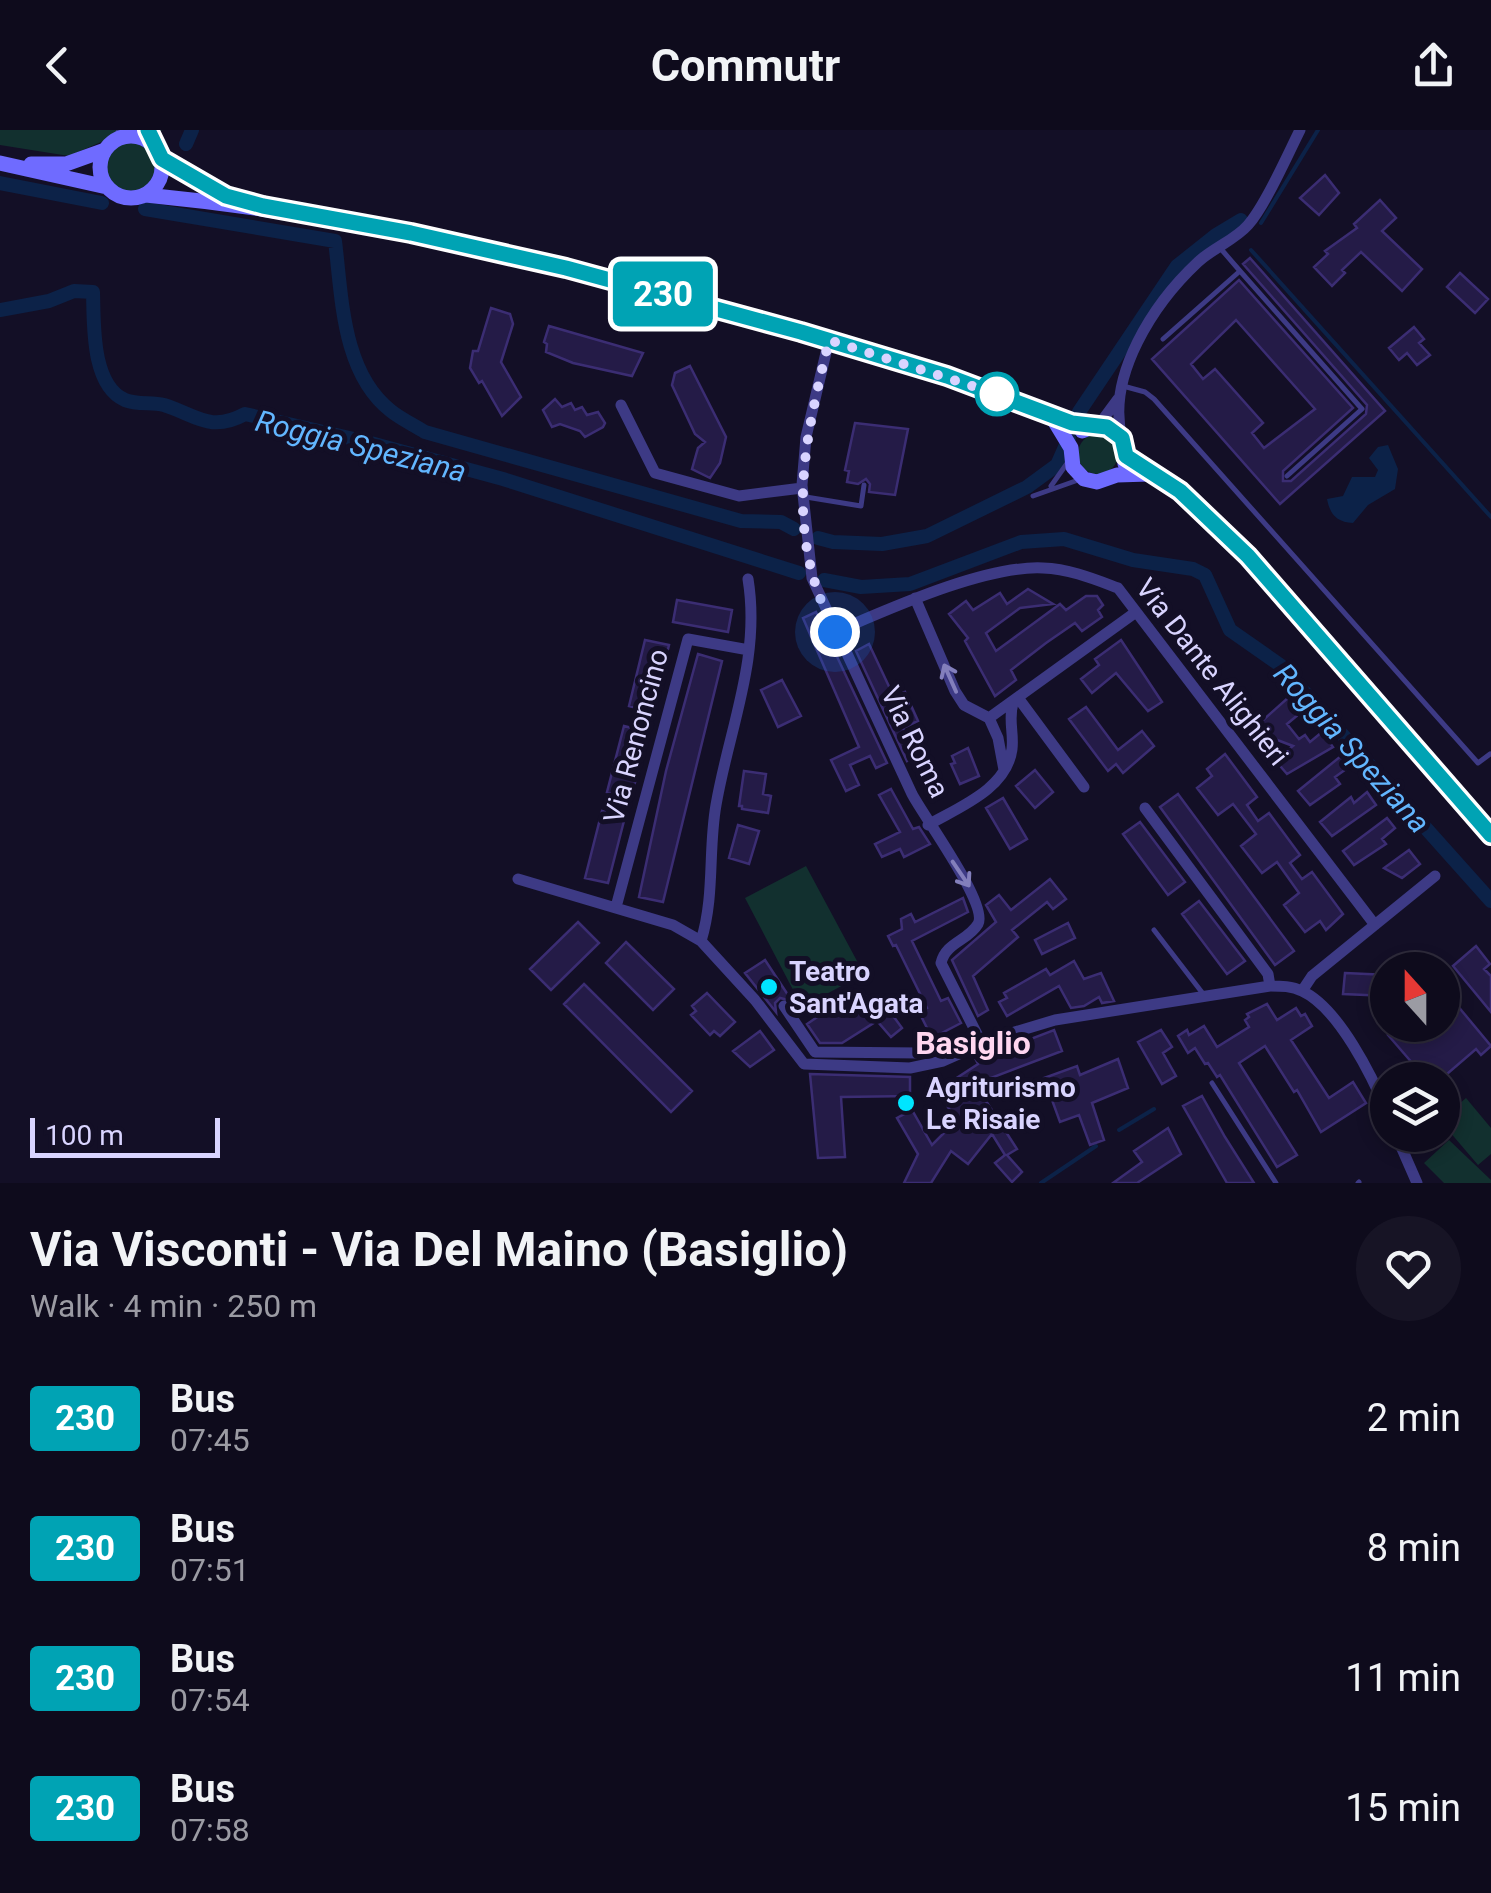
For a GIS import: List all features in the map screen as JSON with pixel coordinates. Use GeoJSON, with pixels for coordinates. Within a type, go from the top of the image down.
{"type":"FeatureCollection","features":[{"type":"Feature","properties":{"kind":"street"},"geometry":{"type":"LineString","coordinates":[[146,194],[160,180],[158,152],[148,130]]}},
{"type":"Feature","properties":{"kind":"street"},"geometry":{"type":"LineString","coordinates":[[1070,453],[1074,439],[1093,426],[1119,392],[1133,349],[1169,296],[1199,261],[1248,225],[1300,130]]}},
{"type":"Feature","properties":{"kind":"street"},"geometry":{"type":"LineString","coordinates":[[0,162],[66,164],[105,150],[120,134],[138,136],[205,186],[263,206]]}},
{"type":"Feature","properties":{"kind":"street"},"geometry":{"type":"LineString","coordinates":[[105,150],[100,169],[107,187]]}},
{"type":"Feature","properties":{"kind":"street"},"geometry":{"type":"LineString","coordinates":[[0,162],[107,187],[126,198],[146,194],[263,206],[411,233],[566,268],[947,376],[1051,415],[1115,431],[1122,438]]}},
{"type":"Feature","properties":{"kind":"street","name":"Via Roma"},"geometry":{"type":"LineString","coordinates":[[829,340],[806,437],[802,492],[812,578],[928,825],[972,890],[980,912],[978,924],[944,952],[942,963],[982,1044]]}},
{"type":"Feature","properties":{"kind":"street"},"geometry":{"type":"LineString","coordinates":[[1117,475],[1126,456],[1119,392]]}},
{"type":"Feature","properties":{"kind":"street"},"geometry":{"type":"LineString","coordinates":[[621,405],[655,473],[739,496],[802,492]]}},
{"type":"Feature","properties":{"kind":"street"},"geometry":{"type":"LineString","coordinates":[[1051,415],[1084,478],[1098,482],[1117,475],[1151,474]]}},
{"type":"Feature","properties":{"kind":"street"},"geometry":{"type":"LineString","coordinates":[[1126,456],[1180,491],[1248,556],[1491,835]]}},
{"type":"Feature","properties":{"kind":"street","name":"Via Dante Alighieri"},"geometry":{"type":"LineString","coordinates":[[835,632],[915,598],[1014,570],[1067,570],[1118,588],[1375,925]]}},
{"type":"Feature","properties":{"kind":"street"},"geometry":{"type":"LineString","coordinates":[[701,941],[709,914],[715,810],[737,726],[749,650],[754,610],[748,579]]}},
{"type":"Feature","properties":{"kind":"street"},"geometry":{"type":"LineString","coordinates":[[915,598],[954,691],[964,705],[988,718],[998,738],[1004,770]]}},
{"type":"Feature","properties":{"kind":"street"},"geometry":{"type":"LineString","coordinates":[[988,718],[1136,612]]}},
{"type":"Feature","properties":{"kind":"street","name":"Via Renoncino"},"geometry":{"type":"LineString","coordinates":[[616,907],[688,639],[749,650]]}},
{"type":"Feature","properties":{"kind":"street"},"geometry":{"type":"LineString","coordinates":[[928,825],[1000,781],[1012,756],[1009,723],[1016,701]]}},
{"type":"Feature","properties":{"kind":"street"},"geometry":{"type":"LineString","coordinates":[[1016,701],[1084,787]]}},
{"type":"Feature","properties":{"kind":"street"},"geometry":{"type":"LineString","coordinates":[[1145,808],[1268,974],[1270,986]]}},
{"type":"Feature","properties":{"kind":"street"},"geometry":{"type":"LineString","coordinates":[[1302,991],[1312,976],[1435,876]]}},
{"type":"Feature","properties":{"kind":"street"},"geometry":{"type":"LineString","coordinates":[[518,879],[674,926],[701,941],[755,1000],[804,1064]]}},
{"type":"Feature","properties":{"kind":"street"},"geometry":{"type":"LineString","coordinates":[[804,1064],[910,1068],[947,1060],[1055,1020],[1270,986],[1302,991],[1327,1011],[1370,1077]]}},
{"type":"Feature","properties":{"kind":"street"},"geometry":{"type":"LineString","coordinates":[[784,1006],[815,1052],[921,1053]]}},
{"type":"Feature","properties":{"kind":"street"},"geometry":{"type":"LineString","coordinates":[[804,1064],[810,1045]]}},
{"type":"Feature","properties":{"kind":"street"},"geometry":{"type":"LineString","coordinates":[[1403,1152],[1417,1183]]}},
{"type":"Feature","properties":{"kind":"lane"},"geometry":{"type":"LineString","coordinates":[[1219,247],[1362,409],[1287,476]]}},
{"type":"Feature","properties":{"kind":"lane"},"geometry":{"type":"LineString","coordinates":[[1164,339],[1240,272]]}},
{"type":"Feature","properties":{"kind":"lane"},"geometry":{"type":"LineString","coordinates":[[1119,392],[1144,392],[1154,399],[1478,763],[1490,754]]}},
{"type":"Feature","properties":{"kind":"lane"},"geometry":{"type":"LineString","coordinates":[[1050,488],[1070,453]]}},
{"type":"Feature","properties":{"kind":"lane"},"geometry":{"type":"LineString","coordinates":[[1033,496],[1084,478]]}},
{"type":"Feature","properties":{"kind":"lane"},"geometry":{"type":"LineString","coordinates":[[802,492],[861,506],[864,485]]}},
{"type":"Feature","properties":{"kind":"lane"},"geometry":{"type":"LineString","coordinates":[[1154,930],[1206,998]]}},
{"type":"Feature","properties":{"kind":"lane"},"geometry":{"type":"LineString","coordinates":[[1212,1082],[1276,1183]]}},
{"type":"Feature","properties":{"kind":"green space"},"geometry":{"type":"Polygon","coordinates":[[[0,130],[164,130],[101,142],[69,156],[0,145],[0,130]]]}},
{"type":"Feature","properties":{"kind":"green space"},"geometry":{"type":"Polygon","coordinates":[[[131,143],[148,150],[155,167],[148,184],[131,191],[114,184],[107,167],[114,150],[131,143]]]}},
{"type":"Feature","properties":{"kind":"green space"},"geometry":{"type":"Polygon","coordinates":[[[1098,434],[1112,440],[1118,454],[1112,468],[1098,474],[1084,468],[1078,454],[1084,440],[1098,434]]]}},
{"type":"Feature","properties":{"kind":"green space"},"geometry":{"type":"Polygon","coordinates":[[[806,866],[864,974],[802,1007],[745,898],[806,866]]]}},
{"type":"Feature","properties":{"kind":"green space"},"geometry":{"type":"Polygon","coordinates":[[[1466,1098],[1491,1128],[1491,1154],[1478,1165],[1460,1144],[1460,1103],[1466,1098]]]}},
{"type":"Feature","properties":{"kind":"green space"},"geometry":{"type":"Polygon","coordinates":[[[1460,1150],[1491,1183],[1444,1183],[1424,1163],[1436,1152],[1460,1150]]]}},
{"type":"Feature","properties":{"kind":"water"},"geometry":{"type":"Polygon","coordinates":[[[1388,445],[1398,469],[1395,489],[1368,505],[1353,523],[1338,519],[1327,499],[1343,496],[1352,477],[1375,477],[1378,470],[1369,458],[1378,447],[1388,445]]]}},
{"type":"Feature","properties":{"kind":"building"},"geometry":{"type":"Polygon","coordinates":[[[1325,175],[1339,193],[1319,215],[1300,198],[1325,175]]]}},
{"type":"Feature","properties":{"kind":"building"},"geometry":{"type":"Polygon","coordinates":[[[1380,200],[1396,218],[1382,231],[1422,269],[1402,291],[1361,252],[1332,286],[1314,267],[1328,254],[1325,251],[1357,228],[1354,224],[1380,200]]]}},
{"type":"Feature","properties":{"kind":"building"},"geometry":{"type":"Polygon","coordinates":[[[1250,258],[1385,411],[1280,504],[1152,359],[1239,280],[1353,408],[1283,471],[1283,481],[1291,481],[1366,414],[1367,405],[1243,264],[1250,258]],[[1236,320],[1191,364],[1203,379],[1215,369],[1263,423],[1252,433],[1264,448],[1315,409],[1236,320]]]}},
{"type":"Feature","properties":{"kind":"building"},"geometry":{"type":"Polygon","coordinates":[[[1460,273],[1488,299],[1475,313],[1447,287],[1460,273]]]}},
{"type":"Feature","properties":{"kind":"building"},"geometry":{"type":"Polygon","coordinates":[[[491,308],[510,314],[513,324],[501,362],[521,397],[502,416],[470,368],[491,308]]]}},
{"type":"Feature","properties":{"kind":"building"},"geometry":{"type":"Polygon","coordinates":[[[549,326],[643,353],[632,376],[573,363],[546,352],[544,342],[549,326]]]}},
{"type":"Feature","properties":{"kind":"building"},"geometry":{"type":"Polygon","coordinates":[[[1414,327],[1424,339],[1419,343],[1430,355],[1417,365],[1407,353],[1399,360],[1389,348],[1414,327]]]}},
{"type":"Feature","properties":{"kind":"building"},"geometry":{"type":"Polygon","coordinates":[[[690,366],[726,437],[720,463],[710,478],[692,469],[698,448],[705,442],[695,434],[672,385],[675,373],[690,366]]]}},
{"type":"Feature","properties":{"kind":"building"},"geometry":{"type":"Polygon","coordinates":[[[555,399],[562,407],[571,403],[575,410],[582,407],[587,415],[598,412],[605,423],[603,427],[585,437],[580,431],[560,424],[552,427],[543,410],[555,399]]]}},
{"type":"Feature","properties":{"kind":"building"},"geometry":{"type":"Polygon","coordinates":[[[855,423],[908,429],[895,495],[869,492],[866,479],[858,484],[847,482],[849,471],[845,470],[855,423]]]}},
{"type":"Feature","properties":{"kind":"building"},"geometry":{"type":"Polygon","coordinates":[[[1028,589],[1053,604],[1020,608],[986,633],[996,651],[1060,604],[1066,610],[1086,596],[1097,596],[1103,605],[1098,610],[1102,617],[1082,631],[1075,623],[1046,643],[1011,670],[1016,680],[995,696],[965,641],[968,638],[949,614],[966,601],[973,610],[1000,593],[1007,604],[1028,589]]]}},
{"type":"Feature","properties":{"kind":"building"},"geometry":{"type":"Polygon","coordinates":[[[677,600],[732,610],[728,632],[673,622],[677,600]]]}},
{"type":"Feature","properties":{"kind":"building"},"geometry":{"type":"Polygon","coordinates":[[[816,612],[887,763],[876,768],[870,756],[850,765],[859,785],[846,791],[831,760],[859,747],[803,618],[816,612]]]}},
{"type":"Feature","properties":{"kind":"building"},"geometry":{"type":"Polygon","coordinates":[[[645,640],[669,645],[653,712],[629,706],[645,640]]]}},
{"type":"Feature","properties":{"kind":"building"},"geometry":{"type":"Polygon","coordinates":[[[1121,640],[1162,702],[1148,711],[1116,673],[1092,693],[1081,679],[1099,665],[1095,659],[1121,640]]]}},
{"type":"Feature","properties":{"kind":"building"},"geometry":{"type":"Polygon","coordinates":[[[869,644],[894,697],[905,692],[918,721],[903,728],[918,756],[907,761],[856,651],[869,644]]]}},
{"type":"Feature","properties":{"kind":"building"},"geometry":{"type":"Polygon","coordinates":[[[698,654],[722,661],[663,902],[639,897],[666,771],[698,654]]]}},
{"type":"Feature","properties":{"kind":"building"},"geometry":{"type":"Polygon","coordinates":[[[782,680],[801,716],[778,727],[761,690],[782,680]]]}},
{"type":"Feature","properties":{"kind":"building"},"geometry":{"type":"Polygon","coordinates":[[[1290,696],[1300,709],[1287,724],[1299,739],[1305,735],[1310,742],[1322,732],[1333,747],[1287,774],[1275,760],[1293,746],[1272,738],[1263,744],[1252,730],[1290,696]]]}},
{"type":"Feature","properties":{"kind":"building"},"geometry":{"type":"Polygon","coordinates":[[[1086,707],[1118,750],[1142,731],[1154,746],[1123,773],[1116,764],[1108,771],[1069,719],[1086,707]]]}},
{"type":"Feature","properties":{"kind":"building"},"geometry":{"type":"Polygon","coordinates":[[[624,726],[648,732],[631,798],[607,792],[624,726]]]}},
{"type":"Feature","properties":{"kind":"building"},"geometry":{"type":"Polygon","coordinates":[[[968,748],[979,776],[960,784],[951,764],[955,763],[952,756],[968,748]]]}},
{"type":"Feature","properties":{"kind":"building"},"geometry":{"type":"Polygon","coordinates":[[[1225,754],[1257,797],[1247,805],[1258,821],[1269,813],[1300,855],[1290,863],[1302,879],[1312,872],[1343,914],[1326,930],[1320,921],[1305,932],[1284,905],[1299,893],[1277,862],[1262,873],[1241,846],[1256,834],[1233,804],[1218,815],[1197,788],[1212,776],[1207,769],[1225,754]]]}},
{"type":"Feature","properties":{"kind":"building"},"geometry":{"type":"Polygon","coordinates":[[[1341,756],[1349,767],[1335,777],[1340,784],[1310,805],[1298,791],[1341,756]]]}},
{"type":"Feature","properties":{"kind":"building"},"geometry":{"type":"Polygon","coordinates":[[[1035,770],[1053,792],[1035,808],[1016,786],[1035,770]]]}},
{"type":"Feature","properties":{"kind":"building"},"geometry":{"type":"Polygon","coordinates":[[[744,771],[766,774],[763,794],[771,796],[768,813],[739,806],[744,771]]]}},
{"type":"Feature","properties":{"kind":"building"},"geometry":{"type":"Polygon","coordinates":[[[891,789],[913,829],[919,827],[930,844],[904,857],[900,849],[882,857],[875,844],[900,832],[879,795],[891,789]]]}},
{"type":"Feature","properties":{"kind":"building"},"geometry":{"type":"Polygon","coordinates":[[[1367,792],[1376,805],[1332,836],[1320,822],[1351,797],[1354,803],[1367,792]]]}},
{"type":"Feature","properties":{"kind":"building"},"geometry":{"type":"Polygon","coordinates":[[[1178,794],[1294,951],[1275,965],[1160,807],[1178,794]]]}},
{"type":"Feature","properties":{"kind":"building"},"geometry":{"type":"Polygon","coordinates":[[[1003,798],[1027,839],[1010,849],[986,808],[1003,798]]]}},
{"type":"Feature","properties":{"kind":"building"},"geometry":{"type":"Polygon","coordinates":[[[602,811],[625,817],[608,883],[585,878],[602,811]]]}},
{"type":"Feature","properties":{"kind":"building"},"geometry":{"type":"Polygon","coordinates":[[[1387,818],[1395,828],[1382,839],[1386,844],[1354,865],[1343,851],[1387,818]]]}},
{"type":"Feature","properties":{"kind":"building"},"geometry":{"type":"Polygon","coordinates":[[[1140,822],[1185,882],[1168,895],[1123,834],[1140,822]]]}},
{"type":"Feature","properties":{"kind":"building"},"geometry":{"type":"Polygon","coordinates":[[[738,825],[759,831],[749,864],[729,858],[738,825]]]}},
{"type":"Feature","properties":{"kind":"building"},"geometry":{"type":"Polygon","coordinates":[[[1409,850],[1420,864],[1402,878],[1384,868],[1409,850]]]}},
{"type":"Feature","properties":{"kind":"building"},"geometry":{"type":"Polygon","coordinates":[[[1050,879],[1066,899],[1053,909],[1047,902],[1012,930],[1018,937],[973,976],[988,1010],[978,1016],[952,960],[996,922],[986,905],[999,895],[1011,910],[1050,879]]]}},
{"type":"Feature","properties":{"kind":"building"},"geometry":{"type":"Polygon","coordinates":[[[963,898],[968,912],[912,941],[941,1001],[948,998],[961,1023],[932,1038],[919,1012],[927,1008],[888,936],[902,929],[901,919],[911,914],[915,922],[963,898]]]}},
{"type":"Feature","properties":{"kind":"building"},"geometry":{"type":"Polygon","coordinates":[[[1199,901],[1245,961],[1227,974],[1182,914],[1199,901]]]}},
{"type":"Feature","properties":{"kind":"building"},"geometry":{"type":"Polygon","coordinates":[[[578,922],[599,943],[551,990],[530,969],[578,922]]]}},
{"type":"Feature","properties":{"kind":"building"},"geometry":{"type":"Polygon","coordinates":[[[1068,923],[1075,938],[1042,954],[1035,940],[1068,923]]]}},
{"type":"Feature","properties":{"kind":"building"},"geometry":{"type":"Polygon","coordinates":[[[626,942],[674,989],[653,1010],[606,963],[626,942]]]}},
{"type":"Feature","properties":{"kind":"building"},"geometry":{"type":"Polygon","coordinates":[[[1476,946],[1490,964],[1484,969],[1491,976],[1491,1012],[1460,974],[1460,960],[1476,946]]]}},
{"type":"Feature","properties":{"kind":"building","name":"Teatro Sant'Agata"},"geometry":{"type":"Polygon","coordinates":[[[765,960],[792,1001],[780,998],[775,1003],[776,1012],[745,973],[765,960]]]}},
{"type":"Feature","properties":{"kind":"building"},"geometry":{"type":"Polygon","coordinates":[[[1074,961],[1084,979],[1101,973],[1114,1001],[1102,1003],[1099,997],[1071,1008],[1059,986],[1007,1016],[999,1002],[1007,998],[1004,993],[1046,969],[1050,975],[1074,961]]]}},
{"type":"Feature","properties":{"kind":"building"},"geometry":{"type":"Polygon","coordinates":[[[1345,973],[1370,974],[1370,995],[1343,994],[1345,973]]]}},
{"type":"Feature","properties":{"kind":"building"},"geometry":{"type":"Polygon","coordinates":[[[584,984],[692,1091],[671,1112],[564,1004],[584,984]]]}},
{"type":"Feature","properties":{"kind":"building"},"geometry":{"type":"Polygon","coordinates":[[[707,993],[735,1022],[720,1036],[714,1031],[710,1035],[691,1015],[696,1011],[692,1006],[707,993]]]}},
{"type":"Feature","properties":{"kind":"building"},"geometry":{"type":"Polygon","coordinates":[[[866,997],[871,1005],[880,998],[902,1028],[891,1037],[877,1021],[842,1043],[820,1043],[807,1024],[838,1003],[842,1008],[850,1008],[866,997]]]}},
{"type":"Feature","properties":{"kind":"building"},"geometry":{"type":"Polygon","coordinates":[[[1267,1004],[1277,1020],[1296,1008],[1301,1016],[1305,1014],[1312,1026],[1291,1040],[1329,1098],[1353,1082],[1366,1103],[1321,1132],[1265,1046],[1239,1063],[1297,1155],[1277,1167],[1220,1075],[1217,1077],[1195,1048],[1188,1053],[1178,1036],[1187,1030],[1189,1035],[1204,1026],[1217,1047],[1249,1027],[1247,1014],[1267,1004]]]}},
{"type":"Feature","properties":{"kind":"building"},"geometry":{"type":"Polygon","coordinates":[[[1460,1009],[1491,1046],[1481,1055],[1476,1049],[1460,1063],[1411,1062],[1394,1042],[1460,1042],[1460,1009]]]}},
{"type":"Feature","properties":{"kind":"building"},"geometry":{"type":"Polygon","coordinates":[[[1054,1030],[1062,1051],[975,1084],[1017,1149],[1007,1155],[1022,1172],[1012,1182],[995,1163],[1005,1155],[992,1134],[968,1164],[951,1151],[931,1183],[904,1183],[918,1154],[897,1118],[912,1110],[932,1145],[950,1127],[946,1119],[953,1115],[941,1096],[929,1096],[978,1064],[976,1060],[1054,1030]]]}},
{"type":"Feature","properties":{"kind":"building"},"geometry":{"type":"Polygon","coordinates":[[[1161,1030],[1172,1047],[1163,1053],[1176,1076],[1162,1084],[1138,1042],[1161,1030]]]}},
{"type":"Feature","properties":{"kind":"building"},"geometry":{"type":"Polygon","coordinates":[[[760,1031],[774,1050],[750,1067],[733,1051],[760,1031]]]}},
{"type":"Feature","properties":{"kind":"building"},"geometry":{"type":"Polygon","coordinates":[[[1118,1059],[1128,1088],[1092,1103],[1104,1140],[1090,1145],[1079,1115],[1060,1122],[1044,1078],[1077,1066],[1080,1075],[1118,1059]]]}},
{"type":"Feature","properties":{"kind":"building"},"geometry":{"type":"Polygon","coordinates":[[[810,1074],[910,1077],[910,1096],[841,1097],[845,1157],[818,1158],[810,1074]]]}},
{"type":"Feature","properties":{"kind":"building"},"geometry":{"type":"Polygon","coordinates":[[[1202,1096],[1254,1183],[1227,1183],[1183,1106],[1202,1096]]]}},
{"type":"Feature","properties":{"kind":"building"},"geometry":{"type":"Polygon","coordinates":[[[1168,1128],[1181,1154],[1137,1183],[1113,1183],[1142,1162],[1134,1151],[1168,1128]]]}},
{"type":"Feature","properties":{"kind":"waterway"},"geometry":{"type":"LineString","coordinates":[[186,144],[192,130]]}},
{"type":"Feature","properties":{"kind":"waterway"},"geometry":{"type":"LineString","coordinates":[[1261,223],[1318,130]]}},
{"type":"Feature","properties":{"kind":"waterway"},"geometry":{"type":"LineString","coordinates":[[0,183],[102,203]]}},
{"type":"Feature","properties":{"kind":"waterway"},"geometry":{"type":"LineString","coordinates":[[145,209],[335,241],[347,333],[363,376],[391,411],[425,432],[741,521],[781,522],[794,529]]}},
{"type":"Feature","properties":{"kind":"waterway"},"geometry":{"type":"LineString","coordinates":[[1079,412],[1177,266],[1241,220]]}},
{"type":"Feature","properties":{"kind":"waterway"},"geometry":{"type":"LineString","coordinates":[[1251,250],[1491,517]]}},
{"type":"Feature","properties":{"kind":"waterway","name":"Roggia Speziana"},"geometry":{"type":"LineString","coordinates":[[0,310],[49,301],[74,291],[93,292],[100,367],[114,392],[130,402],[164,405],[212,422],[245,414],[367,442],[503,479],[799,573]]}},
{"type":"Feature","properties":{"kind":"waterway"},"geometry":{"type":"LineString","coordinates":[[818,538],[882,544],[927,536],[1027,487],[1057,465],[1069,438]]}},
{"type":"Feature","properties":{"kind":"waterway","name":"Roggia Speziana"},"geometry":{"type":"LineString","coordinates":[[824,580],[861,587],[910,584],[1021,542],[1064,539],[1133,560],[1193,569],[1205,575],[1230,630],[1280,665],[1491,901]]}},
{"type":"Feature","properties":{"kind":"waterway"},"geometry":{"type":"LineString","coordinates":[[1119,1130],[1154,1109]]}},
{"type":"Feature","properties":{"kind":"waterway"},"geometry":{"type":"LineString","coordinates":[[1041,1183],[1096,1146]]}},
{"type":"Feature","properties":{"kind":"bus line","name":"230"},"geometry":{"type":"LineString","coordinates":[[148,130],[162,159],[226,196],[566,268],[829,340],[947,376],[1072,423],[1115,431],[1126,447],[1126,456],[1180,491],[1248,556],[1491,835]]}},
{"type":"Feature","properties":{"kind":"place","name":"Teatro Sant'Agata"},"geometry":{"type":"Point","coordinates":[769,987]}},
{"type":"Feature","properties":{"kind":"place","name":"Agriturismo Le Risaie"},"geometry":{"type":"Point","coordinates":[906,1103]}},
{"type":"Feature","properties":{"kind":"district","name":"Basiglio"},"geometry":{"type":"Point","coordinates":[973,1043]}},
{"type":"Feature","properties":{"kind":"route"},"geometry":{"type":"LineString","coordinates":[[835,632],[812,578],[802,485],[806,437],[829,340],[997,394]]}}]}
